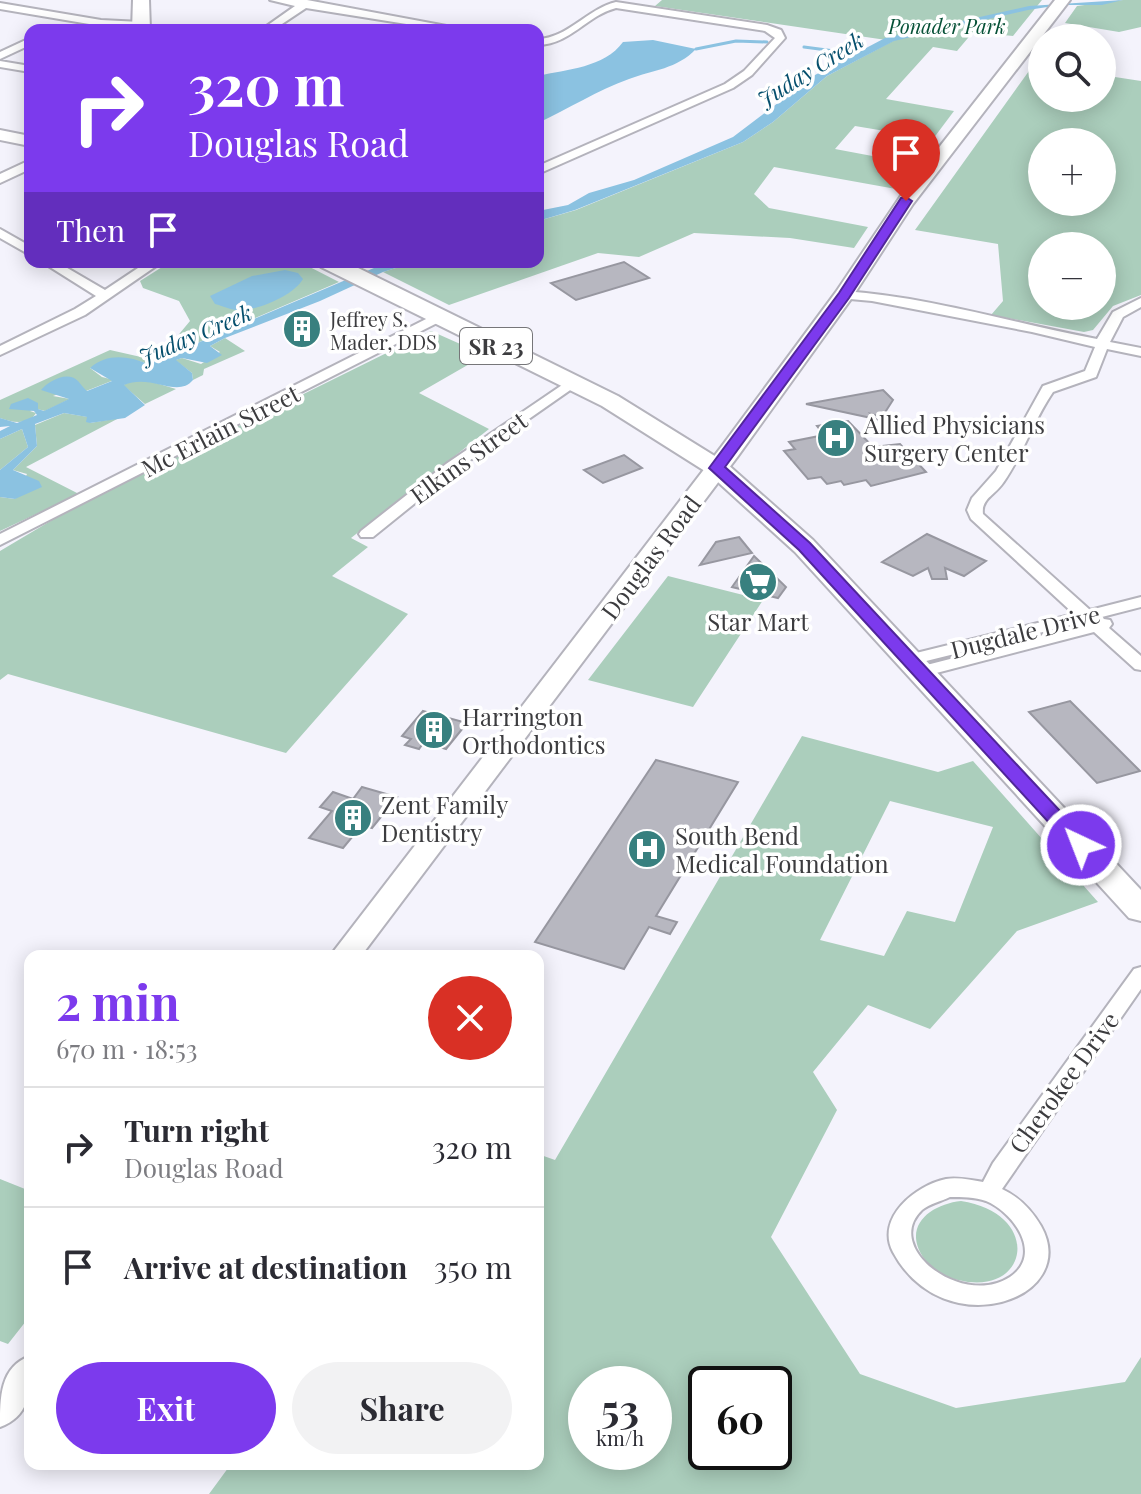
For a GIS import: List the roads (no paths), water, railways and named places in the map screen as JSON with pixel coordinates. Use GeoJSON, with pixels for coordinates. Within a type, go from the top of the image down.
{"type":"FeatureCollection","features":[{"type":"Feature","properties":{"kind":"main road"},"geometry":{"type":"LineString","coordinates":[[141,0],[141,24]]}},
{"type":"Feature","properties":{"kind":"main road","name":"SR 23"},"geometry":{"type":"LineString","coordinates":[[341,268],[645,420],[717,468],[804,546],[1141,910]]}},
{"type":"Feature","properties":{"kind":"street"},"geometry":{"type":"LineString","coordinates":[[275,0],[308,2],[426,24]]}},
{"type":"Feature","properties":{"kind":"street"},"geometry":{"type":"LineString","coordinates":[[345,11],[361,1]]}},
{"type":"Feature","properties":{"kind":"street"},"geometry":{"type":"LineString","coordinates":[[275,24],[308,2]]}},
{"type":"Feature","properties":{"kind":"street"},"geometry":{"type":"LineString","coordinates":[[544,42],[554,42],[606,7],[622,5],[771,30],[779,34],[780,40],[748,73],[715,94],[544,167]]}},
{"type":"Feature","properties":{"kind":"street"},"geometry":{"type":"LineString","coordinates":[[0,6],[110,24]]}},
{"type":"Feature","properties":{"kind":"street","name":"Douglas Road"},"geometry":{"type":"LineString","coordinates":[[350,950],[717,468],[844,295],[906,201],[1058,7]]}},
{"type":"Feature","properties":{"kind":"street"},"geometry":{"type":"LineString","coordinates":[[62,24],[72,19]]}},
{"type":"Feature","properties":{"kind":"street"},"geometry":{"type":"LineString","coordinates":[[0,56],[24,44]]}},
{"type":"Feature","properties":{"kind":"street"},"geometry":{"type":"LineString","coordinates":[[0,64],[24,68]]}},
{"type":"Feature","properties":{"kind":"street"},"geometry":{"type":"LineString","coordinates":[[0,135],[24,140]]}},
{"type":"Feature","properties":{"kind":"street"},"geometry":{"type":"LineString","coordinates":[[0,179],[24,167]]}},
{"type":"Feature","properties":{"kind":"street"},"geometry":{"type":"LineString","coordinates":[[0,233],[24,247]]}},
{"type":"Feature","properties":{"kind":"street"},"geometry":{"type":"LineString","coordinates":[[58,268],[106,296]]}},
{"type":"Feature","properties":{"kind":"street"},"geometry":{"type":"LineString","coordinates":[[0,351],[55,326],[147,268]]}},
{"type":"Feature","properties":{"kind":"street"},"geometry":{"type":"LineString","coordinates":[[844,295],[868,303],[942,314],[1030,335],[1060,336],[1141,352]]}},
{"type":"Feature","properties":{"kind":"street"},"geometry":{"type":"LineString","coordinates":[[1141,302],[1116,314],[1091,374],[1048,389],[995,484],[973,508],[976,516],[1141,665]]}},
{"type":"Feature","properties":{"kind":"street","name":"Mc Erlain Street"},"geometry":{"type":"LineString","coordinates":[[0,540],[438,317]]}},
{"type":"Feature","properties":{"kind":"street","name":"Elkins Street"},"geometry":{"type":"LineString","coordinates":[[367,534],[451,467],[571,383]]}},
{"type":"Feature","properties":{"kind":"street","name":"Dugdale Drive"},"geometry":{"type":"LineString","coordinates":[[915,666],[1092,621],[1141,602]]}},
{"type":"Feature","properties":{"kind":"street","name":"Dugdale Drive"},"geometry":{"type":"LineString","coordinates":[[1092,621],[1141,615]]}},
{"type":"Feature","properties":{"kind":"street","name":"Cherokee Drive"},"geometry":{"type":"LineString","coordinates":[[988,1193],[1001,1169],[1141,974]]}},
{"type":"Feature","properties":{"kind":"street"},"geometry":{"type":"LineString","coordinates":[[947,1188],[988,1193],[1006,1201],[1031,1227],[1036,1242],[1036,1257],[1031,1272],[1012,1288],[986,1296],[966,1296],[926,1280],[911,1266],[902,1250],[899,1233],[903,1216],[920,1198],[947,1188]]}},
{"type":"Feature","properties":{"kind":"street"},"geometry":{"type":"LineString","coordinates":[[0,1411],[24,1379]]}},
{"type":"Feature","properties":{"kind":"water"},"geometry":{"type":"Polygon","coordinates":[[[1123,0],[1102,5],[1060,5],[1028,10],[894,41],[827,76],[773,122],[743,142],[575,210],[544,219],[544,210],[568,205],[589,193],[634,180],[733,137],[815,75],[885,38],[1029,6],[1123,0]]]}},
{"type":"Feature","properties":{"kind":"water"},"geometry":{"type":"Polygon","coordinates":[[[653,40],[696,49],[673,65],[617,83],[544,120],[544,75],[595,62],[615,51],[623,42],[653,40]]]}},
{"type":"Feature","properties":{"kind":"water"},"geometry":{"type":"Polygon","coordinates":[[[374,268],[396,268],[225,338],[210,346],[222,355],[207,363],[182,358],[176,360],[192,373],[193,380],[187,385],[171,387],[134,382],[124,385],[145,405],[125,418],[90,423],[86,422],[87,417],[64,413],[35,424],[37,446],[13,470],[39,481],[42,487],[15,499],[0,497],[0,470],[28,447],[22,429],[0,439],[0,431],[10,426],[0,427],[0,418],[17,423],[37,415],[34,411],[9,409],[11,404],[28,398],[38,403],[38,409],[44,411],[69,399],[41,390],[58,378],[74,378],[87,391],[112,381],[90,368],[103,360],[125,358],[148,364],[374,268]]]}},
{"type":"Feature","properties":{"kind":"water"},"geometry":{"type":"Polygon","coordinates":[[[285,270],[298,273],[303,279],[292,291],[266,304],[235,310],[215,304],[210,296],[252,276],[285,270]]]}},
{"type":"Feature","properties":{"kind":"waterway"},"geometry":{"type":"LineString","coordinates":[[696,49],[736,41],[767,42]]}},
{"type":"Feature","properties":{"kind":"waterway","name":"Juday Creek"},"geometry":{"type":"LineString","coordinates":[[804,47],[857,54]]}},
{"type":"Feature","properties":{"kind":"place","name":"Jeffrey S. Mader, DDS"},"geometry":{"type":"Point","coordinates":[302,329]}},
{"type":"Feature","properties":{"kind":"place","name":"Allied Physicians Surgery Center"},"geometry":{"type":"Point","coordinates":[836,438]}},
{"type":"Feature","properties":{"kind":"place","name":"Star Mart"},"geometry":{"type":"Point","coordinates":[758,582]}},
{"type":"Feature","properties":{"kind":"place","name":"Harrington Orthodontics"},"geometry":{"type":"Point","coordinates":[434,730]}},
{"type":"Feature","properties":{"kind":"place","name":"Zent Family Dentistry"},"geometry":{"type":"Point","coordinates":[353,818]}},
{"type":"Feature","properties":{"kind":"place","name":"South Bend Medical Foundation"},"geometry":{"type":"Point","coordinates":[647,849]}},
{"type":"Feature","properties":{"kind":"park label","name":"Ponader Park"},"geometry":{"type":"Point","coordinates":[947,25]}}]}
